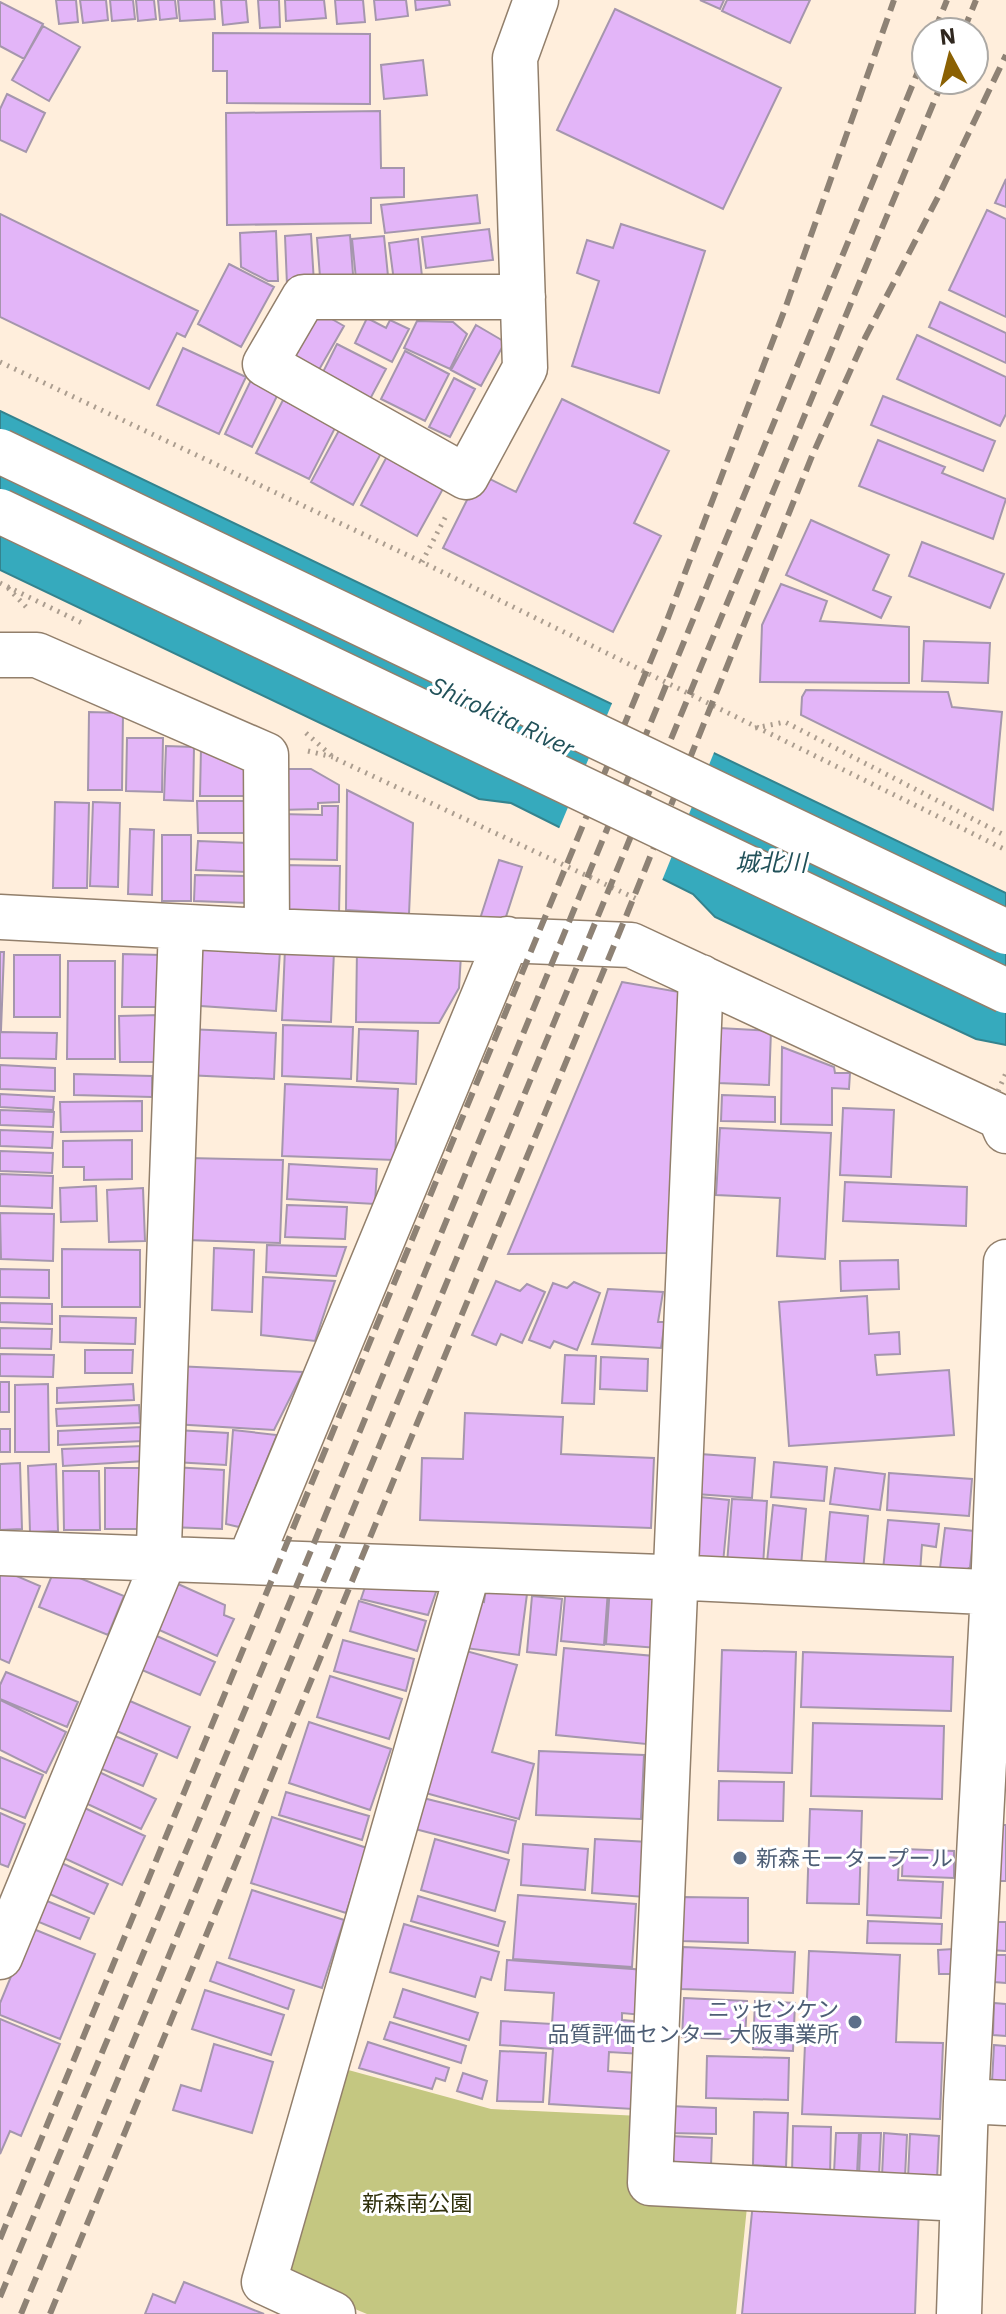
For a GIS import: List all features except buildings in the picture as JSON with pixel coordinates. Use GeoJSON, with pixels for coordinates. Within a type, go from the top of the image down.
{"type":"FeatureCollection","features":[{"type":"Feature","properties":{"kind":"main road"},"geometry":{"type":"LineString","coordinates":[[523,297],[304,297],[265,364],[466,477],[525,368],[523,297],[515,58],[536,0]]}},
{"type":"Feature","properties":{"kind":"main road"},"geometry":{"type":"LineString","coordinates":[[0,451],[1006,932]]}},
{"type":"Feature","properties":{"kind":"main road"},"geometry":{"type":"LineString","coordinates":[[0,511],[1006,991]]}},
{"type":"Feature","properties":{"kind":"main road"},"geometry":{"type":"LineString","coordinates":[[0,655],[37,655],[266,755],[267,931]]}},
{"type":"Feature","properties":{"kind":"main road"},"geometry":{"type":"LineString","coordinates":[[0,917],[631,945],[1000,1117],[1002,1111]]}},
{"type":"Feature","properties":{"kind":"main road"},"geometry":{"type":"LineString","coordinates":[[0,1957],[164,1560],[159,1546],[181,927]]}},
{"type":"Feature","properties":{"kind":"main road"},"geometry":{"type":"LineString","coordinates":[[249,1562],[507,939]]}},
{"type":"Feature","properties":{"kind":"main road"},"geometry":{"type":"LineString","coordinates":[[701,977],[650,2183],[962,2199]]}},
{"type":"Feature","properties":{"kind":"main road"},"geometry":{"type":"LineString","coordinates":[[959,2314],[962,2199],[986,2102],[1006,1262]]}},
{"type":"Feature","properties":{"kind":"main road"},"geometry":{"type":"LineString","coordinates":[[0,1553],[999,1592]]}},
{"type":"Feature","properties":{"kind":"main road"},"geometry":{"type":"LineString","coordinates":[[333,2314],[264,2282],[468,1571]]}},
{"type":"Feature","properties":{"kind":"path"},"geometry":{"type":"LineString","coordinates":[[0,362],[422,562],[1006,850]]}},
{"type":"Feature","properties":{"kind":"path"},"geometry":{"type":"LineString","coordinates":[[422,562],[466,477]]}},
{"type":"Feature","properties":{"kind":"path"},"geometry":{"type":"LineString","coordinates":[[0,583],[91,627]]}},
{"type":"Feature","properties":{"kind":"path"},"geometry":{"type":"LineString","coordinates":[[754,728],[785,722],[1006,836]]}},
{"type":"Feature","properties":{"kind":"path"},"geometry":{"type":"LineString","coordinates":[[305,732],[334,758]]}},
{"type":"Feature","properties":{"kind":"path"},"geometry":{"type":"LineString","coordinates":[[299,748],[334,758],[649,905]]}},
{"type":"Feature","properties":{"kind":"path"},"geometry":{"type":"LineString","coordinates":[[992,1073],[1006,1080]]}},
{"type":"Feature","properties":{"kind":"path"},"geometry":{"type":"LineString","coordinates":[[1002,1111],[1006,1073]]}},
{"type":"Feature","properties":{"kind":"green space","name":"新森南公園"},"geometry":{"type":"Polygon","coordinates":[[[341,2068],[491,2109],[641,2116],[639,2194],[666,2207],[747,2207],[736,2314],[367,2314],[292,2283],[285,2265],[341,2068]]]}},
{"type":"Feature","properties":{"kind":"water","name":"城北川"},"geometry":{"type":"Polygon","coordinates":[[[0,411],[1006,893],[1006,1045],[976,1039],[715,917],[693,894],[511,803],[479,799],[0,570],[0,411]]]}},
{"type":"Feature","properties":{"kind":"pier"},"geometry":{"type":"Polygon","coordinates":[[[613,701],[715,750],[661,883],[558,831],[613,701]]]}},
{"type":"Feature","properties":{"kind":"railway"},"geometry":{"type":"LineString","coordinates":[[0,2239],[663,631],[786,306],[894,0]]}},
{"type":"Feature","properties":{"kind":"railway"},"geometry":{"type":"LineString","coordinates":[[940,16],[947,0]]}},
{"type":"Feature","properties":{"kind":"railway"},"geometry":{"type":"LineString","coordinates":[[970,16],[976,0]]}},
{"type":"Feature","properties":{"kind":"railway"},"geometry":{"type":"LineString","coordinates":[[50,2314],[627,914],[812,456],[865,338],[939,195],[1006,55]]}},
{"type":"Feature","properties":{"kind":"railway"},"geometry":{"type":"LineString","coordinates":[[0,2297],[280,1626],[910,91]]}},
{"type":"Feature","properties":{"kind":"railway"},"geometry":{"type":"LineString","coordinates":[[21,2314],[936,96]]}},
{"type":"Feature","properties":{"kind":"place","name":"新森モータープール"},"geometry":{"type":"Point","coordinates":[740,1858]}},
{"type":"Feature","properties":{"kind":"place","name":"ニッセンケン 品質評価センター 大阪事業所"},"geometry":{"type":"Point","coordinates":[855,2022]}},
{"type":"Feature","properties":{"kind":"water label","name":"Shirokita River"},"geometry":{"type":"Point","coordinates":[502,717]}}]}
